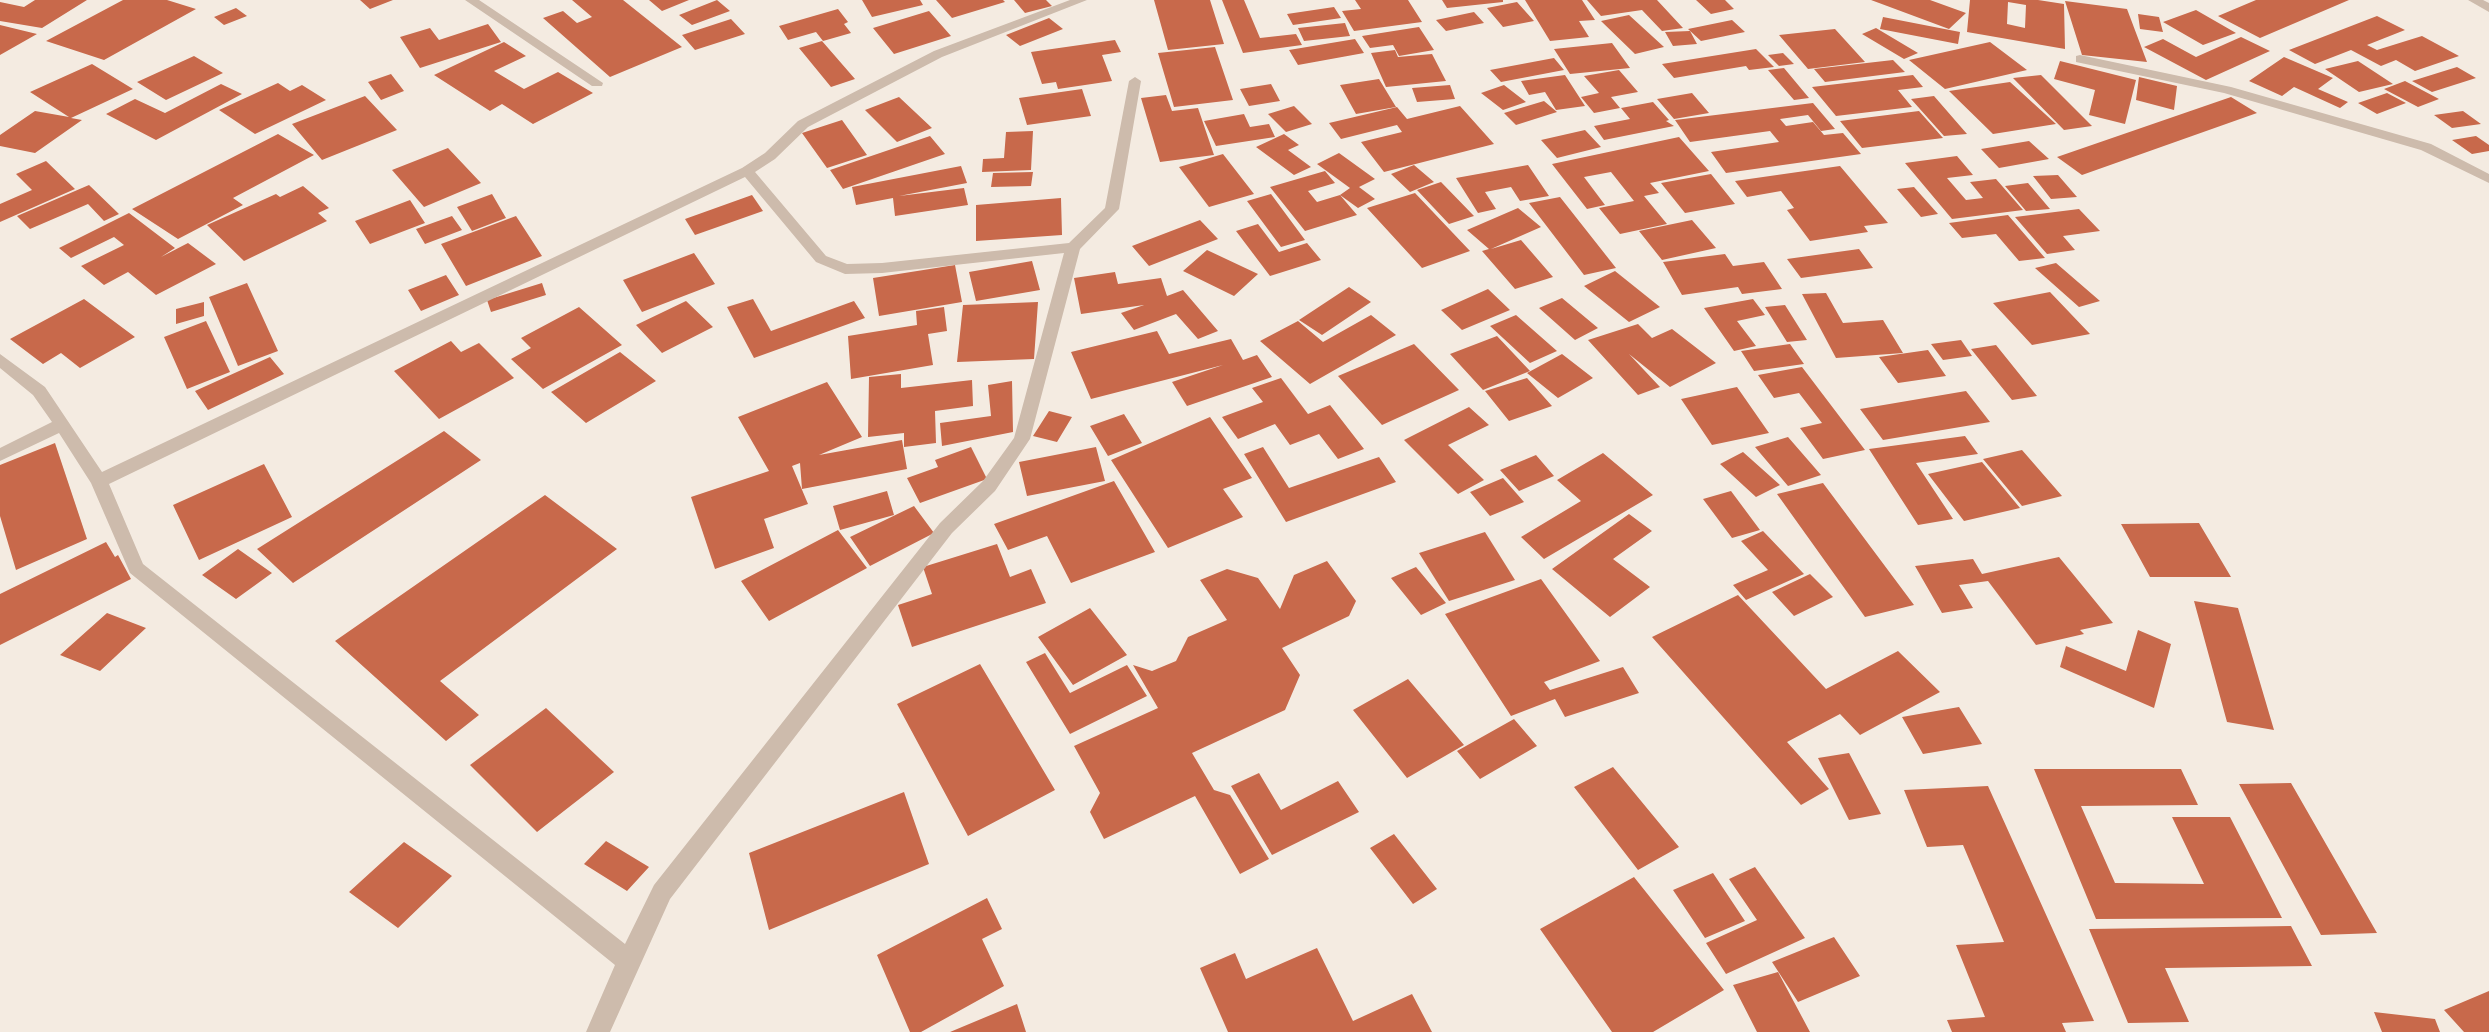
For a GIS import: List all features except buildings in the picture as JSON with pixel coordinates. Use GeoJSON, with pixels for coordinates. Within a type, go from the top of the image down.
{"type":"FeatureCollection","features":[{"type":"Feature","properties":{"kind":"street"},"geometry":{"type":"LineString","coordinates":[[471,0],[597,83]]}},
{"type":"Feature","properties":{"kind":"street"},"geometry":{"type":"LineString","coordinates":[[99,481],[747,172],[771,156],[803,124],[938,54],[1081,0]]}},
{"type":"Feature","properties":{"kind":"street"},"geometry":{"type":"LineString","coordinates":[[2474,0],[2489,8]]}},
{"type":"Feature","properties":{"kind":"street"},"geometry":{"type":"LineString","coordinates":[[2080,58],[2226,90],[2426,147],[2489,179]]}},
{"type":"Feature","properties":{"kind":"street"},"geometry":{"type":"LineString","coordinates":[[598,1032],[628,961],[662,892],[946,528],[989,486],[1022,439],[1073,247],[1112,209],[1135,81]]}},
{"type":"Feature","properties":{"kind":"street"},"geometry":{"type":"LineString","coordinates":[[747,172],[821,259],[845,269],[882,268],[1073,247]]}},
{"type":"Feature","properties":{"kind":"street"},"geometry":{"type":"LineString","coordinates":[[0,359],[38,391],[62,424],[99,481],[136,568],[628,961]]}},
{"type":"Feature","properties":{"kind":"street"},"geometry":{"type":"LineString","coordinates":[[0,455],[62,424]]}}]}
